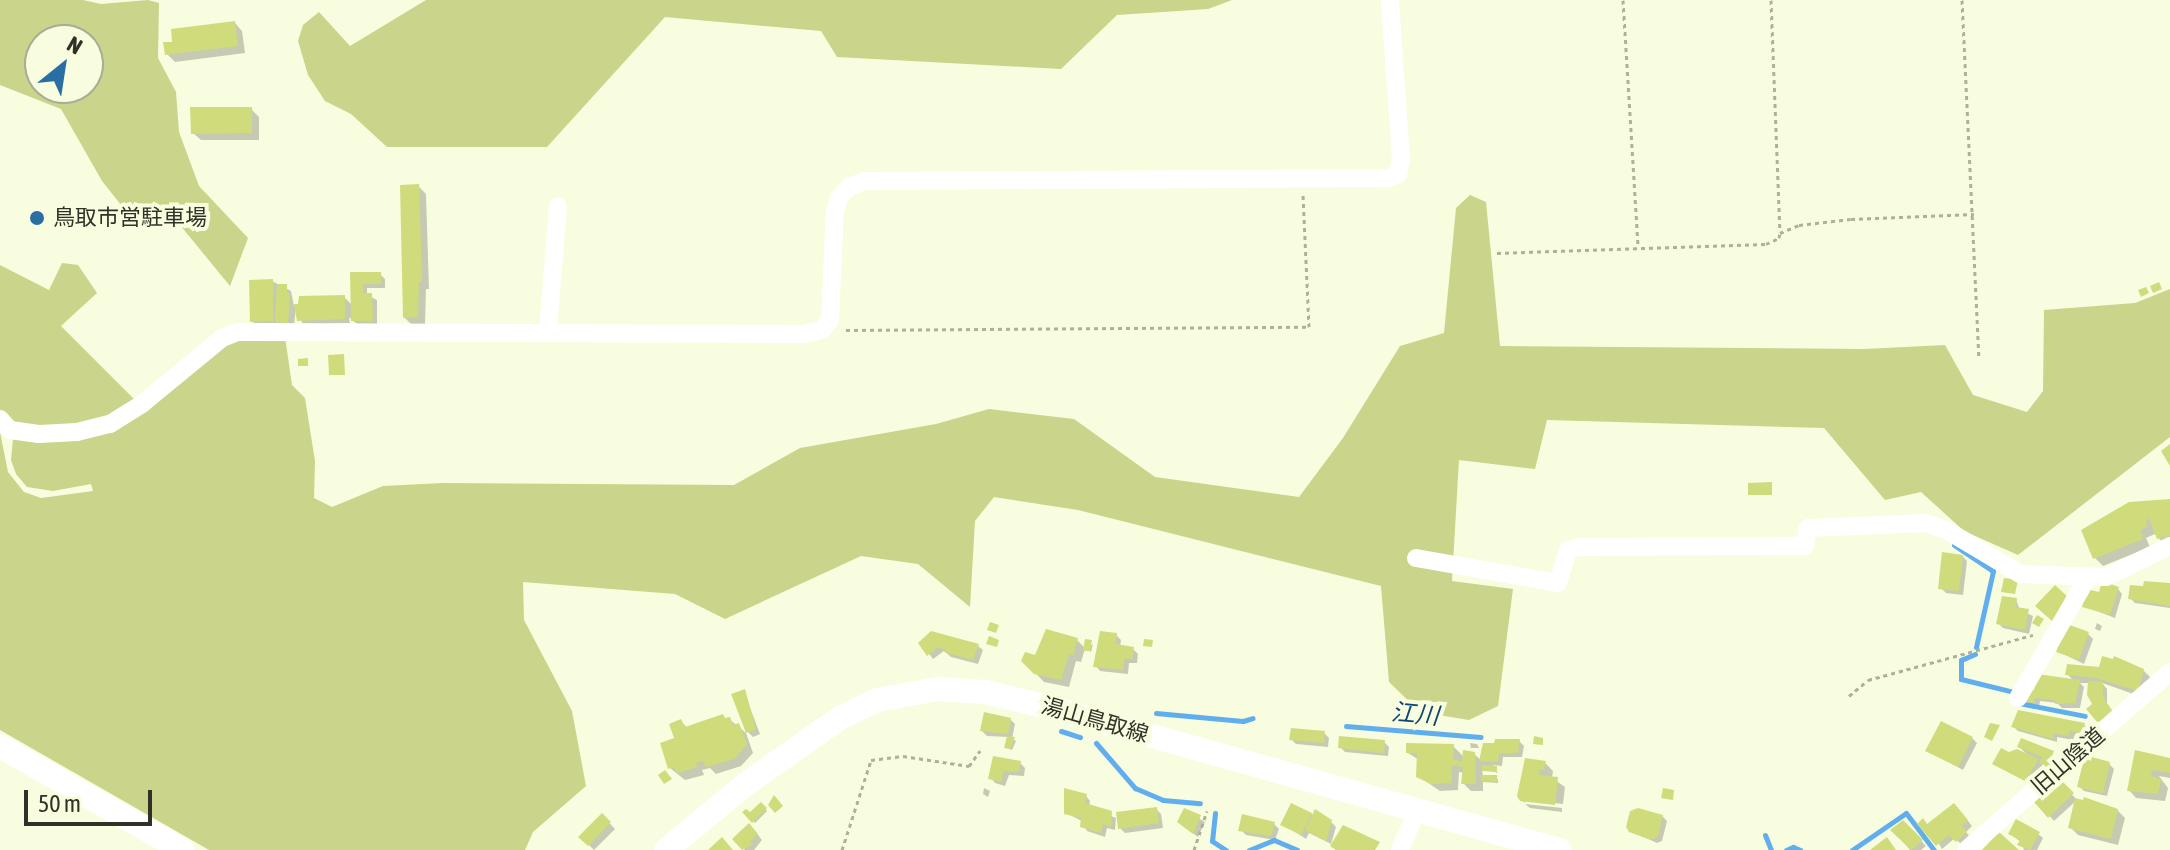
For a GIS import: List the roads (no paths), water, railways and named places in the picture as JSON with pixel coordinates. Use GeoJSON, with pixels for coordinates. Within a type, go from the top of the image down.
{"type":"FeatureCollection","features":[{"type":"Feature","properties":{"kind":"main road","name":"湯山鳥取線"},"geometry":{"type":"LineString","coordinates":[[666,850],[746,784],[840,718],[887,697],[938,689],[985,692],[1052,708],[1416,813],[1559,850]]}},
{"type":"Feature","properties":{"kind":"main road"},"geometry":{"type":"LineString","coordinates":[[0,746],[182,850]]}},
{"type":"Feature","properties":{"kind":"street"},"geometry":{"type":"LineString","coordinates":[[0,419],[10,430],[39,434],[77,432],[110,424],[143,403],[222,338],[238,332],[548,330],[803,334],[822,330],[830,320],[835,211],[839,198],[849,187],[865,181],[1388,178],[1398,174],[1401,159],[1390,0]]}},
{"type":"Feature","properties":{"kind":"street"},"geometry":{"type":"LineString","coordinates":[[548,330],[558,206]]}},
{"type":"Feature","properties":{"kind":"street"},"geometry":{"type":"LineString","coordinates":[[1416,558],[1558,583],[1568,550],[1579,547],[1805,546],[1808,528],[1926,523],[1948,531],[2020,574],[2088,577],[2115,574],[2170,546]]}},
{"type":"Feature","properties":{"kind":"street"},"geometry":{"type":"LineString","coordinates":[[2018,698],[2088,577]]}},
{"type":"Feature","properties":{"kind":"street","name":"旧山陰道"},"geometry":{"type":"LineString","coordinates":[[1966,850],[2170,672]]}},
{"type":"Feature","properties":{"kind":"street"},"geometry":{"type":"LineString","coordinates":[[1400,850],[1416,813]]}},
{"type":"Feature","properties":{"kind":"waterway"},"geometry":{"type":"LineString","coordinates":[[1954,545],[1993,571],[1976,647]]}},
{"type":"Feature","properties":{"kind":"waterway"},"geometry":{"type":"LineString","coordinates":[[1975,654],[1961,660],[1961,679],[2014,692]]}},
{"type":"Feature","properties":{"kind":"waterway"},"geometry":{"type":"LineString","coordinates":[[2019,703],[2085,716]]}},
{"type":"Feature","properties":{"kind":"waterway","name":"江川"},"geometry":{"type":"LineString","coordinates":[[1156,713],[1243,721],[1253,718]]}},
{"type":"Feature","properties":{"kind":"waterway","name":"江川"},"geometry":{"type":"LineString","coordinates":[[1346,726],[1481,737]]}},
{"type":"Feature","properties":{"kind":"waterway"},"geometry":{"type":"LineString","coordinates":[[1061,731],[1080,737]]}},
{"type":"Feature","properties":{"kind":"waterway"},"geometry":{"type":"LineString","coordinates":[[1096,743],[1135,788],[1163,800],[1200,803]]}},
{"type":"Feature","properties":{"kind":"waterway"},"geometry":{"type":"LineString","coordinates":[[1215,813],[1212,841],[1226,850]]}},
{"type":"Feature","properties":{"kind":"waterway","name":"江川"},"geometry":{"type":"LineString","coordinates":[[1852,850],[1906,813],[1934,850]]}},
{"type":"Feature","properties":{"kind":"waterway","name":"江川"},"geometry":{"type":"LineString","coordinates":[[1765,835],[1771,850]]}},
{"type":"Feature","properties":{"kind":"waterway"},"geometry":{"type":"LineString","coordinates":[[1249,850],[1274,840],[1297,850]]}},
{"type":"Feature","properties":{"kind":"waterway","name":"江川"},"geometry":{"type":"LineString","coordinates":[[1786,850],[1793,847],[1800,850]]}},
{"type":"Feature","properties":{"kind":"place","name":"鳥取市営駐車場"},"geometry":{"type":"Point","coordinates":[37,218]}}]}
